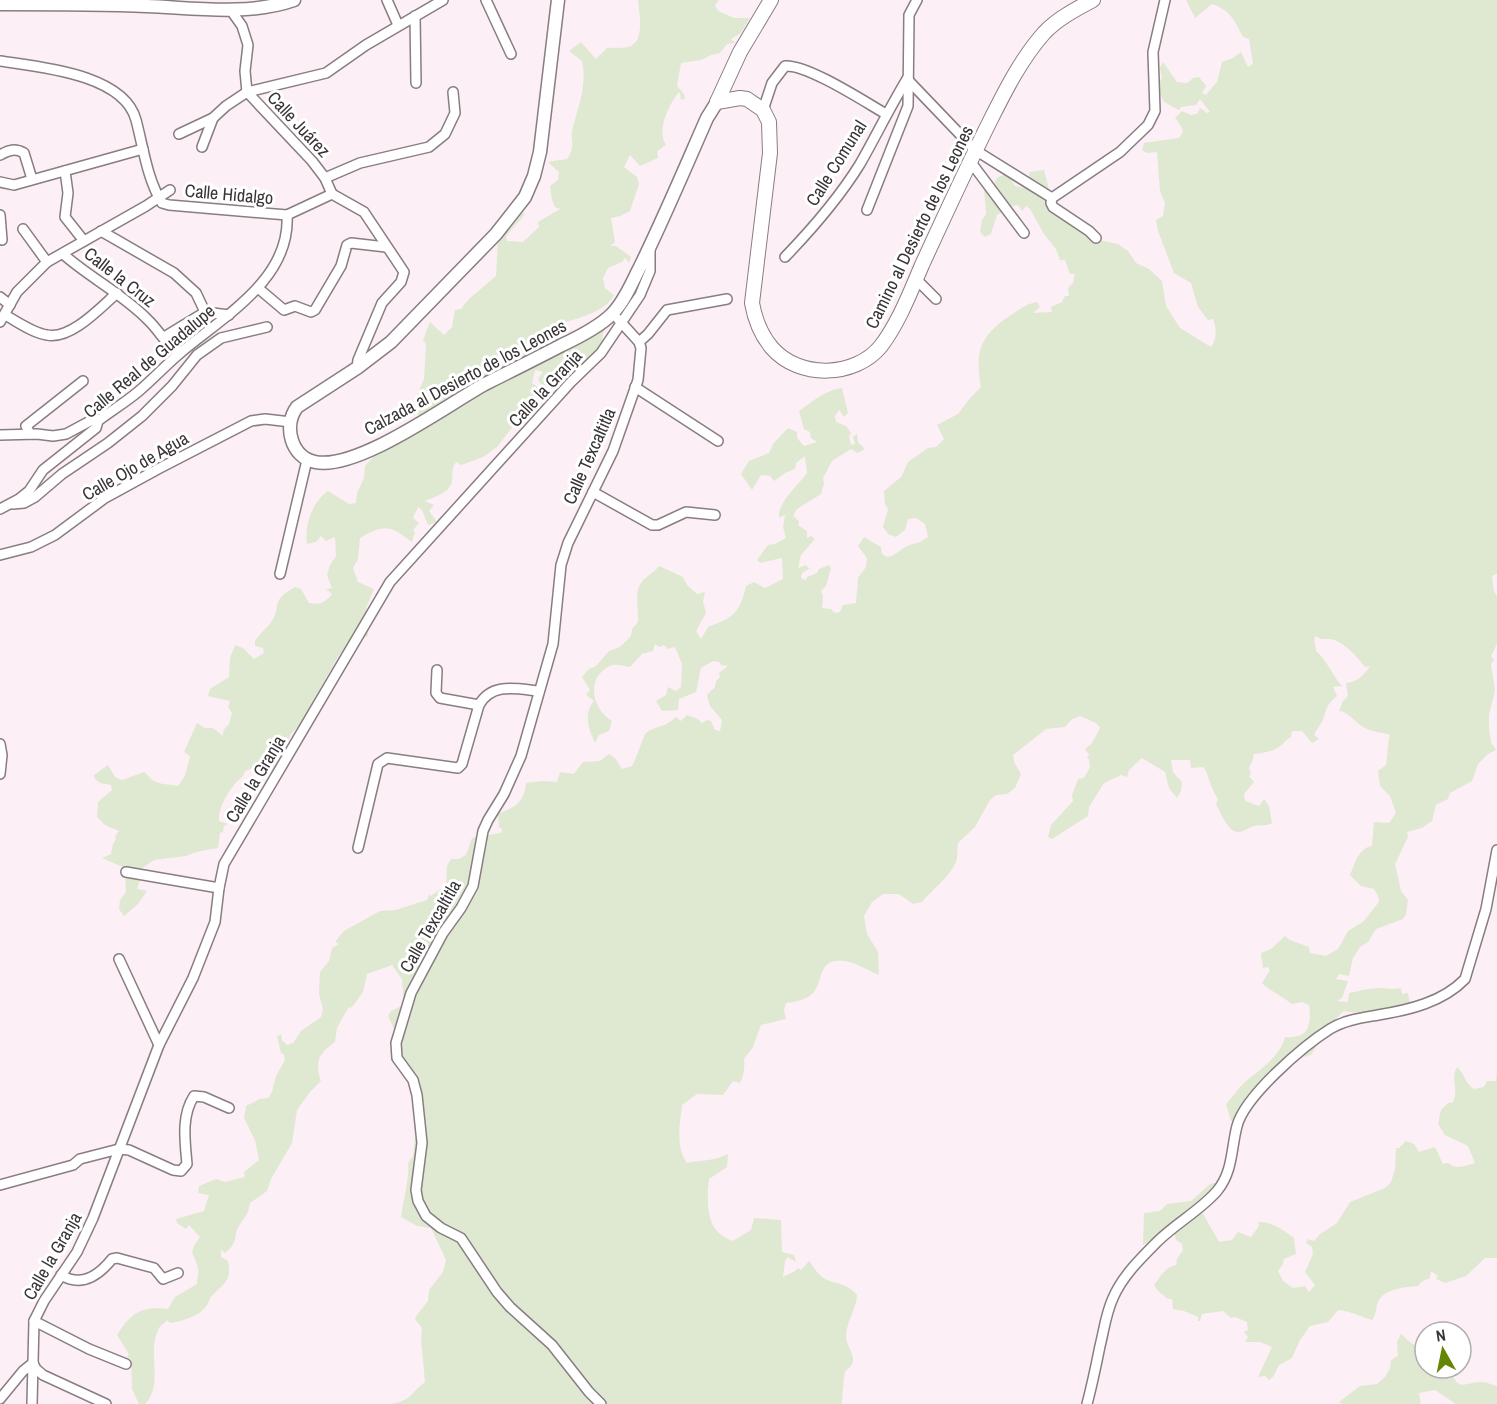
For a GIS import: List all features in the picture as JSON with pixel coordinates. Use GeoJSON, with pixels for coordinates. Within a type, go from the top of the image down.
{"type":"FeatureCollection","features":[{"type":"Feature","properties":{"kind":"main road"},"geometry":{"type":"LineString","coordinates":[[717,102],[740,52],[771,0]]}},
{"type":"Feature","properties":{"kind":"main road","name":"Camino al Desierto de los Leones"},"geometry":{"type":"LineString","coordinates":[[763,110],[769,122],[770,153],[752,303],[754,315],[761,333],[773,349],[786,360],[804,368],[840,370],[857,365],[880,347],[897,322],[973,155],[1025,58],[1046,31],[1093,0]]}},
{"type":"Feature","properties":{"kind":"main road"},"geometry":{"type":"LineString","coordinates":[[717,102],[747,99],[763,110]]}},
{"type":"Feature","properties":{"kind":"street"},"geometry":{"type":"LineString","coordinates":[[0,4],[230,9],[269,6],[294,0]]}},
{"type":"Feature","properties":{"kind":"street"},"geometry":{"type":"LineString","coordinates":[[387,0],[398,26]]}},
{"type":"Feature","properties":{"kind":"street"},"geometry":{"type":"LineString","coordinates":[[179,134],[213,118],[247,92],[326,73],[366,45],[443,0]]}},
{"type":"Feature","properties":{"kind":"street"},"geometry":{"type":"LineString","coordinates":[[486,0],[511,54]]}},
{"type":"Feature","properties":{"kind":"street"},"geometry":{"type":"LineString","coordinates":[[280,574],[307,460],[298,453],[290,433],[293,413],[297,407],[357,368],[391,342],[496,234],[525,197],[534,176],[540,152],[558,0]]}},
{"type":"Feature","properties":{"kind":"street","name":"Calle Comunal"},"geometry":{"type":"LineString","coordinates":[[785,258],[815,226],[859,166],[907,79],[909,15],[917,0]]}},
{"type":"Feature","properties":{"kind":"street"},"geometry":{"type":"LineString","coordinates":[[1051,200],[1120,152],[1148,125],[1155,111],[1154,52],[1165,0]]}},
{"type":"Feature","properties":{"kind":"street","name":"Calle Juárez"},"geometry":{"type":"LineString","coordinates":[[230,9],[242,26],[248,45],[245,71],[247,92],[285,130],[325,178],[332,194]]}},
{"type":"Feature","properties":{"kind":"street"},"geometry":{"type":"LineString","coordinates":[[415,16],[416,83]]}},
{"type":"Feature","properties":{"kind":"street"},"geometry":{"type":"LineString","coordinates":[[0,61],[84,76],[114,90],[128,101],[136,116],[143,149],[159,197]]}},
{"type":"Feature","properties":{"kind":"street"},"geometry":{"type":"LineString","coordinates":[[763,110],[772,83],[785,66],[791,65],[815,75],[886,114]]}},
{"type":"Feature","properties":{"kind":"street"},"geometry":{"type":"LineString","coordinates":[[907,79],[973,155],[1024,233]]}},
{"type":"Feature","properties":{"kind":"street"},"geometry":{"type":"LineString","coordinates":[[867,210],[908,106],[907,79]]}},
{"type":"Feature","properties":{"kind":"street"},"geometry":{"type":"LineString","coordinates":[[325,178],[360,163],[429,147],[445,134],[455,113],[453,92]]}},
{"type":"Feature","properties":{"kind":"street","name":"Calzada al Desierto de los Leones"},"geometry":{"type":"LineString","coordinates":[[307,460],[334,463],[383,443],[484,385],[617,318],[707,118],[717,102]]}},
{"type":"Feature","properties":{"kind":"street"},"geometry":{"type":"LineString","coordinates":[[202,147],[213,118]]}},
{"type":"Feature","properties":{"kind":"street"},"geometry":{"type":"LineString","coordinates":[[0,182],[14,185],[143,149]]}},
{"type":"Feature","properties":{"kind":"street"},"geometry":{"type":"LineString","coordinates":[[0,155],[9,150],[24,153],[32,179]]}},
{"type":"Feature","properties":{"kind":"street"},"geometry":{"type":"LineString","coordinates":[[973,155],[1051,200],[1053,207],[1096,238]]}},
{"type":"Feature","properties":{"kind":"street"},"geometry":{"type":"LineString","coordinates":[[65,171],[68,193],[64,217],[84,241]]}},
{"type":"Feature","properties":{"kind":"street"},"geometry":{"type":"LineString","coordinates":[[117,293],[75,328],[56,336],[46,335],[2,318],[16,292],[47,262],[171,190]]}},
{"type":"Feature","properties":{"kind":"street"},"geometry":{"type":"LineString","coordinates":[[332,194],[364,212],[402,268],[404,277],[382,303],[358,360],[357,368]]}},
{"type":"Feature","properties":{"kind":"street","name":"Calle Hidalgo"},"geometry":{"type":"LineString","coordinates":[[159,197],[162,203],[169,205],[287,215],[332,194]]}},
{"type":"Feature","properties":{"kind":"street"},"geometry":{"type":"LineString","coordinates":[[0,215],[2,240]]}},
{"type":"Feature","properties":{"kind":"street","name":"Calle Real de Guadalupe"},"geometry":{"type":"LineString","coordinates":[[0,509],[29,491],[43,470],[96,428],[98,421],[138,392],[180,353],[229,315],[258,288],[282,250],[288,226],[287,215]]}},
{"type":"Feature","properties":{"kind":"street"},"geometry":{"type":"LineString","coordinates":[[23,229],[47,262]]}},
{"type":"Feature","properties":{"kind":"street"},"geometry":{"type":"LineString","coordinates":[[101,231],[174,273],[196,293],[205,312]]}},
{"type":"Feature","properties":{"kind":"street"},"geometry":{"type":"LineString","coordinates":[[258,288],[285,310],[295,306],[309,313],[315,310],[341,266],[349,244],[386,247]]}},
{"type":"Feature","properties":{"kind":"street","name":"Calle la Cruz"},"geometry":{"type":"LineString","coordinates":[[63,254],[134,305],[172,349],[180,353]]}},
{"type":"Feature","properties":{"kind":"street"},"geometry":{"type":"LineString","coordinates":[[916,279],[936,299]]}},
{"type":"Feature","properties":{"kind":"street"},"geometry":{"type":"LineString","coordinates":[[0,297],[10,305]]}},
{"type":"Feature","properties":{"kind":"street"},"geometry":{"type":"LineString","coordinates":[[617,318],[639,342],[666,310],[727,298]]}},
{"type":"Feature","properties":{"kind":"street"},"geometry":{"type":"LineString","coordinates":[[164,337],[205,312],[229,315]]}},
{"type":"Feature","properties":{"kind":"street","name":"Calle la Granja"},"geometry":{"type":"LineString","coordinates":[[32,1404],[34,1321],[76,1252],[93,1218],[159,1045],[194,978],[215,922],[224,864],[390,582],[571,382],[601,353],[617,318]]}},
{"type":"Feature","properties":{"kind":"street"},"geometry":{"type":"LineString","coordinates":[[11,504],[17,505],[30,501],[62,474],[108,443],[142,416],[172,386],[197,355],[221,338],[267,327]]}},
{"type":"Feature","properties":{"kind":"street","name":"Calle Texcaltitla"},"geometry":{"type":"LineString","coordinates":[[601,1404],[552,1345],[496,1292],[461,1238],[441,1228],[426,1216],[418,1201],[416,1190],[422,1143],[417,1095],[413,1080],[397,1058],[396,1043],[411,993],[473,886],[483,831],[504,794],[521,756],[553,644],[561,565],[568,543],[613,450],[635,387],[641,348],[639,342]]}},
{"type":"Feature","properties":{"kind":"street"},"geometry":{"type":"LineString","coordinates":[[30,434],[26,426],[83,381]]}},
{"type":"Feature","properties":{"kind":"street"},"geometry":{"type":"LineString","coordinates":[[635,387],[718,441]]}},
{"type":"Feature","properties":{"kind":"street","name":"Calle Ojo de Agua"},"geometry":{"type":"LineString","coordinates":[[0,555],[31,547],[55,535],[105,498],[251,422],[265,419],[291,422]]}},
{"type":"Feature","properties":{"kind":"street"},"geometry":{"type":"LineString","coordinates":[[0,435],[53,436],[66,434],[92,420],[98,421]]}},
{"type":"Feature","properties":{"kind":"street"},"geometry":{"type":"LineString","coordinates":[[593,492],[652,525],[658,525],[686,512],[715,515]]}},
{"type":"Feature","properties":{"kind":"street"},"geometry":{"type":"LineString","coordinates":[[437,670],[436,693],[440,698],[479,705]]}},
{"type":"Feature","properties":{"kind":"street"},"geometry":{"type":"LineString","coordinates":[[358,848],[378,764],[381,760],[387,758],[458,768],[483,698],[496,690],[509,688],[540,691]]}},
{"type":"Feature","properties":{"kind":"street"},"geometry":{"type":"LineString","coordinates":[[0,744],[2,754],[0,774]]}},
{"type":"Feature","properties":{"kind":"street"},"geometry":{"type":"LineString","coordinates":[[1087,1404],[1108,1311],[1123,1280],[1156,1242],[1217,1191],[1230,1166],[1237,1126],[1244,1109],[1271,1078],[1310,1043],[1332,1028],[1348,1021],[1397,1012],[1437,999],[1457,987],[1465,979],[1486,909],[1497,850]]}},
{"type":"Feature","properties":{"kind":"street"},"geometry":{"type":"LineString","coordinates":[[126,872],[219,888]]}},
{"type":"Feature","properties":{"kind":"street"},"geometry":{"type":"LineString","coordinates":[[119,959],[159,1045]]}},
{"type":"Feature","properties":{"kind":"street"},"geometry":{"type":"LineString","coordinates":[[0,1185],[73,1166],[80,1159],[118,1149],[129,1150],[173,1170],[181,1171],[187,1164],[184,1134],[188,1106],[194,1096],[204,1097],[229,1108]]}},
{"type":"Feature","properties":{"kind":"street"},"geometry":{"type":"LineString","coordinates":[[61,1275],[75,1281],[89,1279],[102,1271],[112,1259],[117,1258],[154,1268],[163,1279],[178,1273]]}},
{"type":"Feature","properties":{"kind":"street"},"geometry":{"type":"LineString","coordinates":[[34,1321],[88,1349],[126,1364]]}},
{"type":"Feature","properties":{"kind":"street"},"geometry":{"type":"LineString","coordinates":[[0,1399],[23,1371],[33,1363],[43,1375],[106,1404]]}},
{"type":"Feature","properties":{"kind":"green space"},"geometry":{"type":"Polygon","coordinates":[[[638,0],[719,0],[715,5],[718,11],[734,18],[750,18],[741,33],[731,39],[736,43],[727,44],[720,53],[701,60],[681,63],[677,86],[685,99],[681,100],[680,93],[678,93],[668,111],[662,132],[666,145],[657,151],[658,158],[640,166],[630,155],[624,167],[637,177],[639,184],[630,211],[611,218],[615,242],[610,246],[616,246],[631,257],[629,263],[625,258],[622,262],[608,268],[603,278],[605,288],[614,295],[611,300],[593,313],[565,322],[559,338],[572,346],[605,316],[608,325],[603,333],[602,343],[578,376],[552,379],[549,387],[543,388],[538,379],[543,372],[535,370],[532,383],[542,390],[541,398],[533,405],[528,415],[514,425],[497,447],[483,457],[461,465],[456,462],[448,489],[425,501],[434,505],[429,511],[437,522],[428,525],[422,510],[418,507],[413,518],[419,523],[413,530],[415,532],[412,542],[388,528],[376,530],[360,538],[358,559],[353,568],[358,582],[374,589],[366,608],[368,636],[350,643],[339,655],[311,704],[308,716],[291,734],[274,768],[259,766],[245,771],[231,789],[220,812],[219,821],[228,824],[220,833],[218,848],[186,856],[154,860],[135,873],[141,876],[137,889],[147,891],[138,904],[124,916],[119,909],[120,900],[126,892],[125,868],[102,858],[111,854],[115,836],[119,831],[105,825],[97,817],[98,802],[112,790],[111,785],[100,783],[94,775],[108,765],[115,777],[122,780],[144,772],[155,782],[178,786],[185,776],[190,756],[184,752],[197,723],[205,728],[213,728],[223,736],[223,731],[229,724],[232,713],[228,707],[230,701],[208,696],[210,689],[229,677],[230,658],[235,645],[243,648],[254,659],[264,653],[263,648],[255,646],[255,641],[273,620],[278,601],[286,592],[295,587],[301,589],[309,603],[322,603],[332,594],[326,589],[332,588],[327,575],[336,556],[335,537],[326,541],[321,536],[316,542],[307,544],[308,522],[314,507],[328,491],[349,504],[356,503],[357,493],[364,478],[365,466],[388,440],[420,417],[414,408],[424,379],[426,344],[423,340],[430,322],[444,335],[452,327],[455,310],[461,309],[496,276],[498,238],[519,212],[525,214],[506,237],[507,241],[523,242],[539,227],[538,222],[560,209],[555,207],[550,186],[558,180],[559,172],[548,162],[567,159],[570,154],[572,132],[584,78],[582,61],[569,51],[581,42],[596,59],[607,48],[631,46],[640,32],[638,0]]]}},
{"type":"Feature","properties":{"kind":"green space"},"geometry":{"type":"Polygon","coordinates":[[[1186,0],[1497,0],[1497,574],[1492,576],[1497,596],[1497,644],[1491,656],[1494,660],[1491,664],[1495,690],[1489,715],[1491,742],[1496,750],[1478,764],[1472,781],[1450,793],[1448,799],[1436,805],[1432,821],[1422,828],[1407,832],[1408,837],[1395,864],[1401,891],[1408,900],[1406,914],[1403,919],[1376,929],[1368,942],[1360,947],[1353,958],[1349,976],[1339,974],[1336,979],[1348,981],[1342,998],[1337,1001],[1348,1002],[1349,993],[1376,988],[1401,988],[1402,994],[1408,993],[1410,1004],[1370,1019],[1358,1013],[1344,1011],[1330,1026],[1311,1055],[1288,1061],[1243,1116],[1231,1121],[1226,1104],[1242,1084],[1274,1057],[1285,1037],[1299,1036],[1307,1030],[1309,1025],[1309,1005],[1302,1002],[1292,1004],[1262,983],[1270,970],[1268,967],[1263,968],[1261,953],[1271,949],[1285,936],[1309,947],[1310,953],[1326,956],[1338,949],[1348,931],[1363,922],[1379,902],[1374,889],[1361,886],[1350,875],[1361,853],[1372,846],[1374,822],[1389,823],[1396,813],[1390,796],[1380,786],[1378,771],[1386,765],[1390,735],[1368,729],[1339,711],[1348,696],[1346,683],[1360,678],[1370,666],[1365,667],[1354,654],[1335,640],[1321,639],[1316,636],[1314,638],[1316,651],[1342,686],[1333,687],[1337,696],[1328,706],[1314,735],[1319,739],[1312,743],[1302,731],[1292,731],[1291,737],[1281,746],[1254,754],[1249,767],[1251,774],[1249,776],[1254,782],[1244,794],[1245,801],[1259,806],[1264,799],[1269,806],[1272,823],[1256,825],[1240,832],[1235,831],[1228,826],[1216,805],[1218,799],[1204,767],[1191,768],[1190,760],[1171,760],[1173,772],[1182,782],[1177,798],[1169,788],[1165,772],[1142,758],[1129,770],[1127,777],[1121,775],[1104,783],[1089,807],[1088,816],[1052,839],[1048,837],[1051,825],[1073,801],[1072,795],[1078,779],[1084,778],[1090,767],[1087,758],[1089,755],[1085,749],[1092,743],[1100,728],[1096,723],[1080,716],[1071,720],[1065,727],[1046,729],[1013,755],[1021,774],[1015,788],[1007,794],[996,795],[990,800],[975,827],[958,843],[957,860],[953,867],[922,902],[913,904],[899,894],[883,894],[872,902],[864,916],[867,934],[878,952],[879,975],[844,961],[829,963],[822,972],[812,994],[786,1003],[784,1010],[786,1019],[761,1025],[753,1047],[744,1059],[744,1071],[740,1083],[733,1081],[723,1095],[697,1094],[682,1105],[680,1142],[687,1163],[728,1154],[727,1167],[709,1179],[709,1213],[713,1226],[719,1233],[733,1241],[751,1230],[754,1218],[781,1220],[782,1252],[794,1255],[796,1262],[787,1257],[783,1277],[798,1268],[801,1270],[809,1261],[822,1277],[848,1287],[857,1295],[847,1330],[846,1338],[853,1361],[845,1372],[842,1404],[390,1404],[407,1398],[425,1382],[422,1328],[415,1319],[428,1301],[429,1290],[443,1272],[446,1260],[431,1228],[417,1226],[401,1217],[408,1163],[413,1156],[415,1139],[421,1127],[418,1107],[419,1083],[398,1051],[394,1029],[388,1016],[391,1011],[404,1005],[402,979],[392,965],[367,974],[363,992],[352,1007],[348,1008],[337,1028],[335,1042],[319,1058],[318,1068],[321,1081],[297,1110],[292,1143],[271,1179],[267,1191],[250,1203],[237,1229],[232,1246],[225,1253],[221,1250],[221,1257],[228,1261],[229,1274],[226,1282],[200,1312],[180,1321],[170,1323],[167,1320],[159,1329],[154,1348],[154,1387],[145,1404],[139,1404],[132,1389],[131,1359],[127,1357],[129,1354],[117,1335],[132,1316],[144,1310],[168,1309],[175,1297],[197,1284],[198,1269],[192,1251],[200,1237],[189,1225],[186,1229],[177,1223],[176,1219],[204,1211],[209,1195],[198,1193],[199,1186],[216,1179],[225,1182],[245,1177],[244,1172],[259,1160],[255,1140],[244,1118],[246,1106],[268,1098],[272,1092],[276,1076],[285,1060],[277,1036],[281,1034],[282,1040],[287,1045],[293,1043],[301,1031],[321,1017],[323,1009],[319,994],[320,972],[329,961],[332,948],[339,944],[335,942],[344,931],[380,911],[396,910],[427,900],[429,894],[431,896],[446,885],[447,866],[451,859],[459,859],[466,855],[472,838],[500,833],[503,830],[499,827],[498,814],[517,804],[523,796],[526,783],[557,782],[560,772],[574,774],[583,762],[600,761],[609,754],[615,758],[622,769],[632,766],[647,732],[676,717],[681,721],[687,715],[702,723],[707,720],[711,721],[715,730],[720,731],[722,720],[710,706],[707,695],[715,687],[720,677],[719,673],[728,666],[721,665],[719,662],[713,661],[701,668],[696,692],[679,699],[678,710],[662,711],[656,701],[666,695],[668,687],[676,691],[681,687],[682,664],[675,647],[668,649],[664,645],[659,647],[655,644],[653,651],[642,654],[630,667],[612,665],[602,671],[594,686],[594,694],[600,709],[612,721],[609,731],[599,735],[595,743],[588,717],[594,701],[586,695],[590,690],[582,677],[609,651],[620,647],[631,636],[632,629],[638,622],[639,587],[659,566],[683,577],[687,585],[697,594],[705,592],[703,601],[706,613],[696,631],[701,639],[708,627],[724,621],[734,613],[741,603],[746,586],[754,582],[765,588],[783,579],[782,558],[760,563],[757,560],[768,545],[786,538],[783,527],[785,515],[779,518],[779,512],[785,500],[807,473],[805,456],[796,463],[795,469],[774,481],[770,476],[761,475],[752,490],[741,474],[749,461],[769,453],[773,444],[788,428],[797,432],[797,438],[804,446],[817,442],[811,438],[810,432],[804,429],[799,411],[824,394],[842,388],[848,413],[844,417],[839,410],[835,416],[836,422],[846,426],[851,433],[849,436],[851,445],[855,444],[853,437],[857,434],[858,442],[865,449],[858,453],[851,449],[832,461],[823,478],[821,494],[797,509],[793,516],[799,521],[798,525],[807,531],[807,538],[811,536],[815,539],[801,555],[798,568],[806,565],[809,569],[802,573],[801,578],[806,580],[819,569],[829,565],[831,568],[826,586],[821,591],[822,608],[831,609],[835,613],[840,612],[843,605],[856,603],[858,578],[866,567],[867,558],[858,546],[864,537],[881,547],[882,554],[887,557],[928,537],[925,524],[916,518],[908,519],[905,530],[896,537],[888,534],[883,527],[888,509],[885,504],[884,491],[901,477],[908,462],[928,448],[936,447],[944,439],[937,425],[958,414],[981,387],[979,355],[981,347],[998,324],[1022,308],[1037,302],[1040,307],[1033,313],[1052,312],[1051,307],[1062,302],[1065,296],[1069,296],[1068,288],[1073,283],[1075,274],[1070,274],[1065,260],[1060,260],[1056,249],[1026,206],[1022,211],[1018,205],[1011,206],[997,215],[991,234],[985,237],[980,232],[982,220],[986,214],[984,187],[992,186],[998,177],[1007,174],[1015,186],[1025,188],[1030,172],[1044,170],[1054,208],[1093,239],[1118,244],[1128,251],[1136,263],[1149,269],[1162,281],[1166,306],[1180,328],[1211,347],[1216,334],[1213,319],[1208,320],[1198,307],[1191,283],[1174,273],[1158,231],[1156,220],[1163,216],[1165,203],[1160,191],[1157,152],[1147,153],[1142,150],[1144,143],[1179,138],[1183,132],[1175,118],[1182,111],[1191,115],[1197,114],[1200,108],[1207,113],[1210,112],[1200,99],[1196,105],[1181,107],[1179,110],[1164,102],[1156,86],[1162,78],[1160,68],[1163,62],[1177,82],[1187,83],[1199,77],[1206,86],[1202,93],[1206,95],[1217,82],[1222,62],[1241,52],[1248,67],[1253,64],[1249,39],[1243,37],[1228,13],[1212,4],[1195,18],[1186,0]]]}},
{"type":"Feature","properties":{"kind":"green space"},"geometry":{"type":"Polygon","coordinates":[[[1457,1067],[1474,1089],[1484,1087],[1487,1081],[1496,1081],[1497,1071],[1497,1258],[1485,1258],[1466,1276],[1445,1283],[1436,1279],[1438,1276],[1431,1271],[1430,1278],[1418,1286],[1389,1291],[1381,1298],[1372,1320],[1338,1310],[1328,1322],[1310,1326],[1300,1340],[1292,1358],[1279,1365],[1269,1380],[1265,1376],[1258,1377],[1272,1347],[1260,1342],[1245,1342],[1248,1337],[1244,1332],[1248,1330],[1247,1322],[1235,1317],[1231,1318],[1223,1311],[1202,1314],[1198,1321],[1198,1317],[1173,1309],[1172,1299],[1168,1299],[1159,1292],[1154,1285],[1166,1270],[1176,1265],[1183,1250],[1182,1244],[1176,1240],[1174,1231],[1143,1245],[1144,1213],[1160,1211],[1167,1204],[1191,1201],[1210,1184],[1224,1181],[1221,1196],[1202,1212],[1219,1242],[1232,1240],[1238,1232],[1251,1237],[1259,1226],[1258,1222],[1268,1223],[1286,1232],[1294,1238],[1296,1254],[1284,1259],[1278,1271],[1283,1281],[1293,1288],[1305,1286],[1309,1292],[1315,1285],[1305,1272],[1313,1254],[1312,1247],[1306,1243],[1308,1239],[1314,1241],[1320,1234],[1337,1223],[1350,1202],[1385,1188],[1391,1182],[1395,1169],[1396,1148],[1406,1141],[1414,1144],[1419,1152],[1435,1147],[1443,1164],[1448,1163],[1458,1167],[1475,1163],[1468,1146],[1445,1135],[1438,1124],[1441,1110],[1455,1098],[1454,1076],[1457,1067]]]}},
{"type":"Feature","properties":{"kind":"green space"},"geometry":{"type":"Polygon","coordinates":[[[1401,1334],[1413,1344],[1413,1380],[1455,1380],[1462,1385],[1483,1382],[1497,1386],[1497,1404],[1456,1404],[1435,1390],[1419,1393],[1421,1404],[1343,1404],[1339,1402],[1360,1386],[1377,1384],[1385,1377],[1391,1360],[1398,1356],[1397,1342],[1401,1334]]]}}]}
